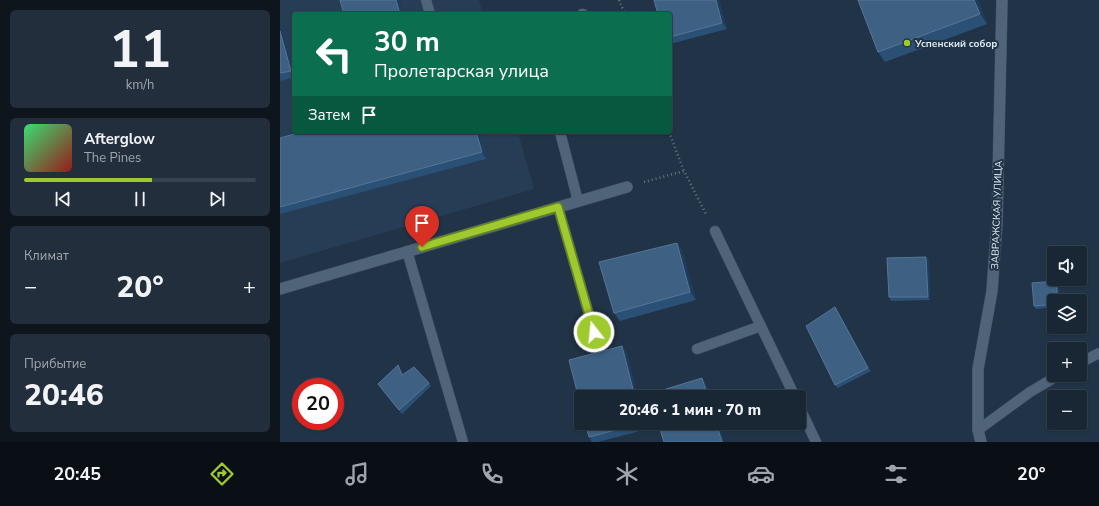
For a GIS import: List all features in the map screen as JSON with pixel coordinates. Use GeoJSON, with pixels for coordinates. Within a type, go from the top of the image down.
{"type":"FeatureCollection","features":[{"type":"Feature","properties":{"kind":"street","name":"ЗАВРАЖСКАЯ УЛИЦА"},"geometry":{"type":"LineString","coordinates":[[981,442],[978,430],[978,369],[992,291],[997,223],[1002,0]]}},
{"type":"Feature","properties":{"kind":"street"},"geometry":{"type":"LineString","coordinates":[[280,288],[626,187]]}},
{"type":"Feature","properties":{"kind":"lane"},"geometry":{"type":"LineString","coordinates":[[426,0],[429,12]]}},
{"type":"Feature","properties":{"kind":"lane"},"geometry":{"type":"LineString","coordinates":[[561,134],[578,201]]}},
{"type":"Feature","properties":{"kind":"lane"},"geometry":{"type":"LineString","coordinates":[[558,207],[594,332]]}},
{"type":"Feature","properties":{"kind":"lane"},"geometry":{"type":"LineString","coordinates":[[715,231],[792,390]]}},
{"type":"Feature","properties":{"kind":"lane"},"geometry":{"type":"LineString","coordinates":[[407,251],[463,442]]}},
{"type":"Feature","properties":{"kind":"lane"},"geometry":{"type":"LineString","coordinates":[[697,349],[761,326]]}},
{"type":"Feature","properties":{"kind":"lane"},"geometry":{"type":"LineString","coordinates":[[1087,359],[1099,353]]}},
{"type":"Feature","properties":{"kind":"lane"},"geometry":{"type":"LineString","coordinates":[[978,430],[1030,392],[1047,382]]}},
{"type":"Feature","properties":{"kind":"lane"},"geometry":{"type":"LineString","coordinates":[[806,421],[816,442]]}},
{"type":"Feature","properties":{"kind":"path"},"geometry":{"type":"LineString","coordinates":[[619,0],[623,12]]}},
{"type":"Feature","properties":{"kind":"path"},"geometry":{"type":"LineString","coordinates":[[670,134],[684,171],[715,231]]}},
{"type":"Feature","properties":{"kind":"path"},"geometry":{"type":"LineString","coordinates":[[626,187],[684,171]]}},
{"type":"Feature","properties":{"kind":"shaded area"},"geometry":{"type":"Polygon","coordinates":[[[280,0],[479,0],[482,12],[292,12],[292,134],[519,134],[534,189],[280,263],[280,0]]]}},
{"type":"Feature","properties":{"kind":"building"},"geometry":{"type":"Polygon","coordinates":[[[340,0],[396,0],[399,12],[343,12],[340,0]]]}},
{"type":"Feature","properties":{"kind":"building"},"geometry":{"type":"Polygon","coordinates":[[[654,0],[716,0],[722,23],[672,36],[672,12],[657,12],[654,0]]]}},
{"type":"Feature","properties":{"kind":"building","name":"Успенский собор"},"geometry":{"type":"Polygon","coordinates":[[[858,0],[974,0],[980,14],[878,52],[858,0]]]}},
{"type":"Feature","properties":{"kind":"building"},"geometry":{"type":"Polygon","coordinates":[[[280,31],[291,71],[280,73],[280,31]]]}},
{"type":"Feature","properties":{"kind":"building"},"geometry":{"type":"Polygon","coordinates":[[[295,134],[477,134],[482,152],[280,207],[280,138],[295,134]]]}},
{"type":"Feature","properties":{"kind":"building"},"geometry":{"type":"Polygon","coordinates":[[[677,243],[690,292],[614,313],[599,262],[677,243]]]}},
{"type":"Feature","properties":{"kind":"building"},"geometry":{"type":"Polygon","coordinates":[[[926,257],[928,297],[889,297],[887,258],[926,257]]]}},
{"type":"Feature","properties":{"kind":"building"},"geometry":{"type":"Polygon","coordinates":[[[1047,282],[1047,286],[1056,286],[1057,294],[1047,294],[1047,305],[1034,306],[1032,283],[1047,282]]]}},
{"type":"Feature","properties":{"kind":"building"},"geometry":{"type":"Polygon","coordinates":[[[835,307],[868,368],[835,385],[806,326],[835,307]]]}},
{"type":"Feature","properties":{"kind":"building"},"geometry":{"type":"Polygon","coordinates":[[[622,346],[633,390],[577,390],[569,360],[622,346]]]}},
{"type":"Feature","properties":{"kind":"building"},"geometry":{"type":"Polygon","coordinates":[[[398,365],[402,375],[414,367],[429,383],[399,410],[378,384],[398,365]]]}},
{"type":"Feature","properties":{"kind":"building"},"geometry":{"type":"Polygon","coordinates":[[[702,378],[706,390],[663,390],[702,378]]]}},
{"type":"Feature","properties":{"kind":"building"},"geometry":{"type":"Polygon","coordinates":[[[587,430],[616,430],[589,437],[587,430]]]}},
{"type":"Feature","properties":{"kind":"building"},"geometry":{"type":"Polygon","coordinates":[[[660,430],[718,430],[722,442],[664,442],[660,430]]]}},
{"type":"Feature","properties":{"kind":"place","name":"Успенский собор"},"geometry":{"type":"Point","coordinates":[907,43]}},
{"type":"Feature","properties":{"kind":"route"},"geometry":{"type":"LineString","coordinates":[[422,247],[558,207],[594,332]]}}]}
